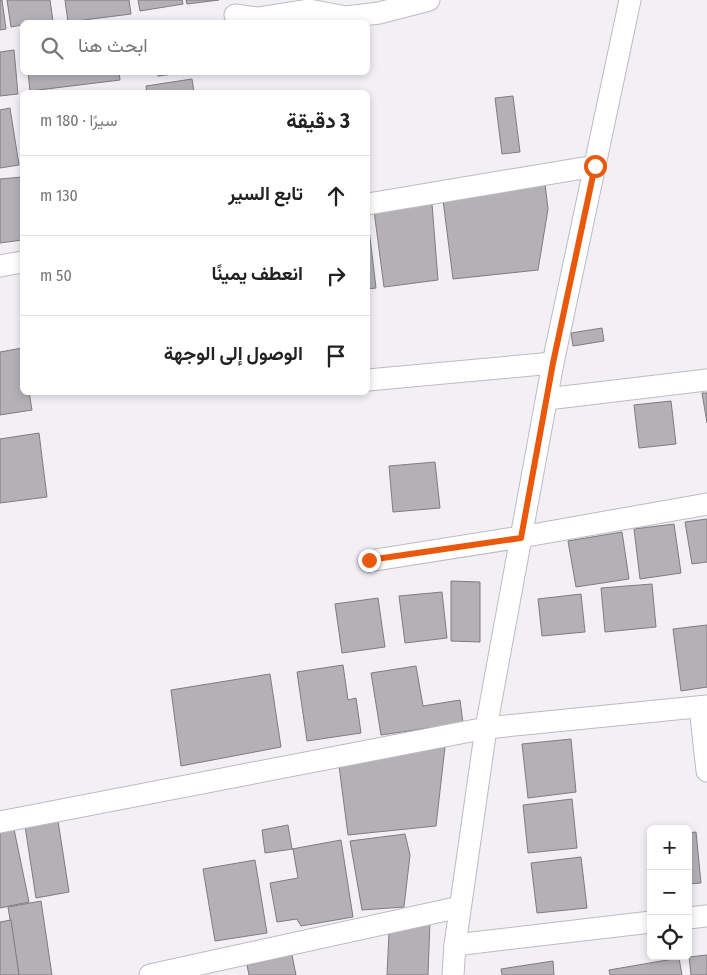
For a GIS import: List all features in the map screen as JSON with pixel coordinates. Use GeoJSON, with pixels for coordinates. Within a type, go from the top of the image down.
{"type":"FeatureCollection","features":[{"type":"Feature","properties":{"kind":"street"},"geometry":{"type":"LineString","coordinates":[[235,15],[258,18],[309,10],[346,17],[379,13],[429,0]]}},
{"type":"Feature","properties":{"kind":"street"},"geometry":{"type":"LineString","coordinates":[[453,975],[460,907],[486,728],[553,363],[630,0]]}},
{"type":"Feature","properties":{"kind":"street"},"geometry":{"type":"LineString","coordinates":[[370,204],[595,166]]}},
{"type":"Feature","properties":{"kind":"street"},"geometry":{"type":"LineString","coordinates":[[0,266],[20,262]]}},
{"type":"Feature","properties":{"kind":"street"},"geometry":{"type":"LineString","coordinates":[[370,380],[553,363]]}},
{"type":"Feature","properties":{"kind":"street"},"geometry":{"type":"LineString","coordinates":[[547,399],[707,380]]}},
{"type":"Feature","properties":{"kind":"street"},"geometry":{"type":"LineString","coordinates":[[369,560],[521,538],[707,504]]}},
{"type":"Feature","properties":{"kind":"street"},"geometry":{"type":"LineString","coordinates":[[0,822],[486,728],[704,706],[707,771]]}},
{"type":"Feature","properties":{"kind":"street"},"geometry":{"type":"LineString","coordinates":[[150,975],[460,907]]}},
{"type":"Feature","properties":{"kind":"street"},"geometry":{"type":"LineString","coordinates":[[692,918],[707,916]]}},
{"type":"Feature","properties":{"kind":"street"},"geometry":{"type":"LineString","coordinates":[[455,945],[647,922]]}},
{"type":"Feature","properties":{"kind":"building"},"geometry":{"type":"Polygon","coordinates":[[[0,0],[2,0],[6,29],[0,30],[0,0]]]}},
{"type":"Feature","properties":{"kind":"building"},"geometry":{"type":"Polygon","coordinates":[[[7,0],[50,0],[53,20],[20,20],[20,25],[11,27],[7,0]]]}},
{"type":"Feature","properties":{"kind":"building"},"geometry":{"type":"Polygon","coordinates":[[[65,0],[129,0],[131,14],[84,20],[68,20],[65,0]]]}},
{"type":"Feature","properties":{"kind":"building"},"geometry":{"type":"Polygon","coordinates":[[[138,0],[182,0],[183,4],[140,11],[138,0]]]}},
{"type":"Feature","properties":{"kind":"building"},"geometry":{"type":"Polygon","coordinates":[[[186,0],[219,0],[187,4],[186,0]]]}},
{"type":"Feature","properties":{"kind":"building"},"geometry":{"type":"Polygon","coordinates":[[[14,50],[18,94],[0,96],[0,52],[14,50]]]}},
{"type":"Feature","properties":{"kind":"building"},"geometry":{"type":"Polygon","coordinates":[[[28,75],[119,75],[120,80],[30,90],[28,75]]]}},
{"type":"Feature","properties":{"kind":"building"},"geometry":{"type":"Polygon","coordinates":[[[192,79],[194,90],[147,90],[146,86],[192,79]]]}},
{"type":"Feature","properties":{"kind":"building"},"geometry":{"type":"Polygon","coordinates":[[[513,96],[520,152],[502,154],[495,98],[513,96]]]}},
{"type":"Feature","properties":{"kind":"building"},"geometry":{"type":"Polygon","coordinates":[[[10,108],[19,165],[0,168],[0,110],[10,108]]]}},
{"type":"Feature","properties":{"kind":"building"},"geometry":{"type":"Polygon","coordinates":[[[20,177],[20,240],[0,243],[0,179],[20,177]]]}},
{"type":"Feature","properties":{"kind":"building"},"geometry":{"type":"Polygon","coordinates":[[[545,184],[548,209],[538,270],[453,279],[443,200],[545,184]]]}},
{"type":"Feature","properties":{"kind":"building"},"geometry":{"type":"Polygon","coordinates":[[[432,204],[438,280],[384,287],[374,211],[432,204]]]}},
{"type":"Feature","properties":{"kind":"building"},"geometry":{"type":"Polygon","coordinates":[[[370,238],[376,288],[370,289],[370,238]]]}},
{"type":"Feature","properties":{"kind":"building"},"geometry":{"type":"Polygon","coordinates":[[[602,328],[604,341],[573,346],[571,333],[602,328]]]}},
{"type":"Feature","properties":{"kind":"building"},"geometry":{"type":"Polygon","coordinates":[[[20,348],[20,395],[30,395],[32,410],[0,415],[0,352],[20,348]]]}},
{"type":"Feature","properties":{"kind":"building"},"geometry":{"type":"Polygon","coordinates":[[[702,393],[707,393],[707,423],[702,393]]]}},
{"type":"Feature","properties":{"kind":"building"},"geometry":{"type":"Polygon","coordinates":[[[671,401],[676,444],[639,448],[634,405],[671,401]]]}},
{"type":"Feature","properties":{"kind":"building"},"geometry":{"type":"Polygon","coordinates":[[[39,433],[47,497],[0,503],[0,439],[39,433]]]}},
{"type":"Feature","properties":{"kind":"building"},"geometry":{"type":"Polygon","coordinates":[[[435,462],[440,508],[393,512],[389,466],[435,462]]]}},
{"type":"Feature","properties":{"kind":"building"},"geometry":{"type":"Polygon","coordinates":[[[707,519],[707,562],[692,564],[685,522],[707,519]]]}},
{"type":"Feature","properties":{"kind":"building"},"geometry":{"type":"Polygon","coordinates":[[[674,524],[681,573],[640,579],[634,529],[674,524]]]}},
{"type":"Feature","properties":{"kind":"building"},"geometry":{"type":"Polygon","coordinates":[[[622,532],[629,579],[576,587],[568,541],[622,532]]]}},
{"type":"Feature","properties":{"kind":"building"},"geometry":{"type":"Polygon","coordinates":[[[451,581],[480,582],[480,642],[451,641],[451,581]]]}},
{"type":"Feature","properties":{"kind":"building"},"geometry":{"type":"Polygon","coordinates":[[[652,584],[656,627],[605,632],[601,588],[652,584]]]}},
{"type":"Feature","properties":{"kind":"building"},"geometry":{"type":"Polygon","coordinates":[[[442,592],[447,638],[405,643],[399,596],[442,592]]]}},
{"type":"Feature","properties":{"kind":"building"},"geometry":{"type":"Polygon","coordinates":[[[581,594],[585,632],[542,636],[538,599],[581,594]]]}},
{"type":"Feature","properties":{"kind":"building"},"geometry":{"type":"Polygon","coordinates":[[[378,598],[385,647],[342,653],[335,604],[378,598]]]}},
{"type":"Feature","properties":{"kind":"building"},"geometry":{"type":"Polygon","coordinates":[[[707,625],[707,687],[681,691],[673,629],[707,625]]]}},
{"type":"Feature","properties":{"kind":"building"},"geometry":{"type":"Polygon","coordinates":[[[343,665],[348,700],[356,698],[361,733],[307,741],[297,672],[343,665]]]}},
{"type":"Feature","properties":{"kind":"building"},"geometry":{"type":"Polygon","coordinates":[[[416,666],[423,706],[460,700],[463,723],[381,735],[371,673],[416,666]]]}},
{"type":"Feature","properties":{"kind":"building"},"geometry":{"type":"Polygon","coordinates":[[[270,674],[281,747],[181,766],[171,690],[270,674]]]}},
{"type":"Feature","properties":{"kind":"building"},"geometry":{"type":"Polygon","coordinates":[[[571,739],[576,792],[528,798],[522,744],[571,739]]]}},
{"type":"Feature","properties":{"kind":"building"},"geometry":{"type":"Polygon","coordinates":[[[445,747],[436,826],[348,835],[339,766],[445,747]]]}},
{"type":"Feature","properties":{"kind":"building"},"geometry":{"type":"Polygon","coordinates":[[[572,799],[577,848],[528,853],[523,805],[572,799]]]}},
{"type":"Feature","properties":{"kind":"building"},"geometry":{"type":"Polygon","coordinates":[[[58,821],[69,892],[36,898],[25,826],[58,821]]]}},
{"type":"Feature","properties":{"kind":"building"},"geometry":{"type":"Polygon","coordinates":[[[288,825],[292,849],[341,840],[353,917],[301,926],[297,919],[277,922],[270,883],[298,878],[293,849],[265,853],[262,830],[288,825]]]}},
{"type":"Feature","properties":{"kind":"building"},"geometry":{"type":"Polygon","coordinates":[[[14,829],[29,902],[0,908],[0,831],[14,829]]]}},
{"type":"Feature","properties":{"kind":"building"},"geometry":{"type":"Polygon","coordinates":[[[692,832],[696,832],[701,883],[692,884],[692,832]]]}},
{"type":"Feature","properties":{"kind":"building"},"geometry":{"type":"Polygon","coordinates":[[[405,834],[410,855],[404,907],[362,910],[350,841],[405,834]]]}},
{"type":"Feature","properties":{"kind":"building"},"geometry":{"type":"Polygon","coordinates":[[[581,857],[587,908],[537,913],[531,863],[581,857]]]}},
{"type":"Feature","properties":{"kind":"building"},"geometry":{"type":"Polygon","coordinates":[[[255,860],[267,933],[215,941],[203,869],[255,860]]]}},
{"type":"Feature","properties":{"kind":"building"},"geometry":{"type":"Polygon","coordinates":[[[41,901],[52,975],[19,975],[8,907],[41,901]]]}},
{"type":"Feature","properties":{"kind":"building"},"geometry":{"type":"Polygon","coordinates":[[[11,920],[19,975],[0,975],[0,922],[11,920]]]}},
{"type":"Feature","properties":{"kind":"building"},"geometry":{"type":"Polygon","coordinates":[[[430,921],[428,975],[387,975],[389,933],[430,921]]]}},
{"type":"Feature","properties":{"kind":"building"},"geometry":{"type":"Polygon","coordinates":[[[292,955],[296,975],[249,975],[247,965],[292,955]]]}},
{"type":"Feature","properties":{"kind":"building"},"geometry":{"type":"Polygon","coordinates":[[[707,955],[707,975],[691,975],[689,960],[692,960],[692,957],[707,955]]]}},
{"type":"Feature","properties":{"kind":"building"},"geometry":{"type":"Polygon","coordinates":[[[667,960],[679,960],[682,975],[610,975],[609,970],[667,960]]]}},
{"type":"Feature","properties":{"kind":"building"},"geometry":{"type":"Polygon","coordinates":[[[553,961],[554,975],[502,975],[501,969],[553,961]]]}},
{"type":"Feature","properties":{"kind":"route"},"geometry":{"type":"LineString","coordinates":[[369,560],[521,538],[553,363],[595,166]]}}]}
